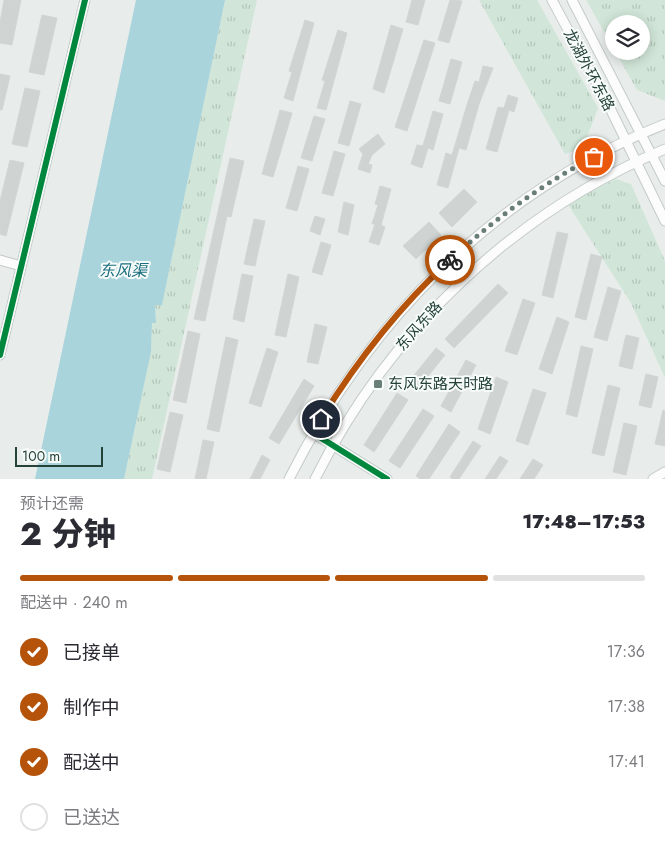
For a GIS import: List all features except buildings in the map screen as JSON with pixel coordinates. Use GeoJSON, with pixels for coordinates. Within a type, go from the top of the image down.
{"type":"FeatureCollection","features":[{"type":"Feature","properties":{"kind":"main road"},"geometry":{"type":"LineString","coordinates":[[0,355],[85,0]]}},
{"type":"Feature","properties":{"kind":"main road","name":"龙湖外环东路"},"geometry":{"type":"LineString","coordinates":[[552,0],[626,141],[665,221]]}},
{"type":"Feature","properties":{"kind":"main road","name":"龙湖外环东路"},"geometry":{"type":"LineString","coordinates":[[572,0],[665,181]]}},
{"type":"Feature","properties":{"kind":"main road","name":"东风东路"},"geometry":{"type":"LineString","coordinates":[[290,479],[313,433],[339,390],[412,297],[435,274],[477,236],[524,200],[569,171],[626,141],[665,124]]}},
{"type":"Feature","properties":{"kind":"main road","name":"东风东路"},"geometry":{"type":"LineString","coordinates":[[315,479],[359,402],[387,364],[427,316],[457,285],[491,254],[580,191],[665,149]]}},
{"type":"Feature","properties":{"kind":"main road"},"geometry":{"type":"LineString","coordinates":[[0,260],[21,266]]}},
{"type":"Feature","properties":{"kind":"main road"},"geometry":{"type":"LineString","coordinates":[[313,433],[387,479]]}},
{"type":"Feature","properties":{"kind":"main road"},"geometry":{"type":"LineString","coordinates":[[653,479],[665,472]]}},
{"type":"Feature","properties":{"kind":"green space"},"geometry":{"type":"Polygon","coordinates":[[[225,0],[257,0],[152,479],[124,479],[151,352],[152,323],[156,322],[155,305],[162,304],[225,0]]]}},
{"type":"Feature","properties":{"kind":"green space"},"geometry":{"type":"Polygon","coordinates":[[[479,0],[537,0],[598,108],[583,148],[565,154],[479,0]]]}},
{"type":"Feature","properties":{"kind":"green space"},"geometry":{"type":"Polygon","coordinates":[[[586,0],[665,0],[665,101],[637,90],[620,60],[650,60],[650,15],[605,15],[605,33],[586,0]]]}},
{"type":"Feature","properties":{"kind":"green space"},"geometry":{"type":"Polygon","coordinates":[[[616,179],[631,184],[665,261],[665,378],[631,303],[567,203],[616,179]]]}},
{"type":"Feature","properties":{"kind":"water","name":"东风渠"},"geometry":{"type":"Polygon","coordinates":[[[136,0],[225,0],[162,305],[155,305],[156,323],[152,323],[151,352],[124,479],[35,479],[136,0]]]}},
{"type":"Feature","properties":{"kind":"cycle path"},"geometry":{"type":"LineString","coordinates":[[0,355],[85,0]]}},
{"type":"Feature","properties":{"kind":"cycle path"},"geometry":{"type":"LineString","coordinates":[[313,433],[387,479]]}},
{"type":"Feature","properties":{"kind":"way so far"},"geometry":{"type":"LineString","coordinates":[[450,260],[504,214],[548,183],[594,157]]}},
{"type":"Feature","properties":{"kind":"place","name":"东风东路天时路"},"geometry":{"type":"Point","coordinates":[378,384]}},
{"type":"Feature","properties":{"kind":"route"},"geometry":{"type":"LineString","coordinates":[[321,419],[339,390],[373,343],[412,297],[450,260]]}}]}
